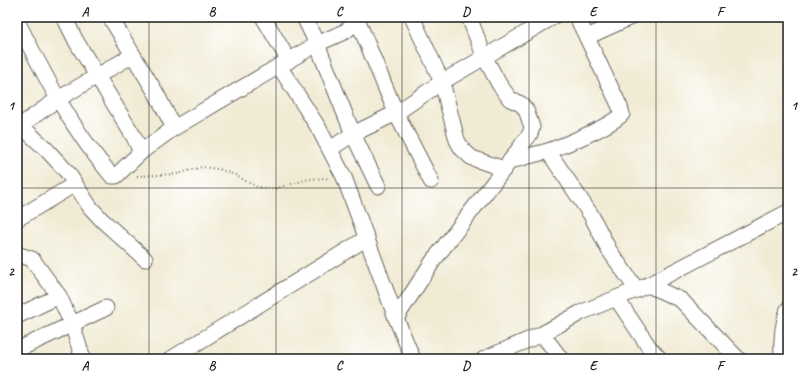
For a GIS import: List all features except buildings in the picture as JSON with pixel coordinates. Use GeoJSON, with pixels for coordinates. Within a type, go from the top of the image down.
{"type":"FeatureCollection","features":[{"type":"Feature","properties":{"kind":"street"},"geometry":{"type":"LineString","coordinates":[[64,17],[97,76],[134,137],[141,152]]}},
{"type":"Feature","properties":{"kind":"street"},"geometry":{"type":"LineString","coordinates":[[110,17],[174,128]]}},
{"type":"Feature","properties":{"kind":"street"},"geometry":{"type":"LineString","coordinates":[[263,17],[301,99],[330,149],[344,177],[396,318],[413,359]]}},
{"type":"Feature","properties":{"kind":"street"},"geometry":{"type":"LineString","coordinates":[[304,17],[317,44],[353,134],[378,186]]}},
{"type":"Feature","properties":{"kind":"street"},"geometry":{"type":"LineString","coordinates":[[412,17],[442,82],[457,140],[464,151],[479,161],[507,165],[548,151],[599,128],[618,118],[622,114],[577,17]]}},
{"type":"Feature","properties":{"kind":"street"},"geometry":{"type":"LineString","coordinates":[[396,318],[433,261],[530,134],[532,127],[531,122],[521,104],[511,99],[501,88],[485,58],[469,17]]}},
{"type":"Feature","properties":{"kind":"street"},"geometry":{"type":"LineString","coordinates":[[330,149],[353,134],[396,112],[442,82],[553,17]]}},
{"type":"Feature","properties":{"kind":"street"},"geometry":{"type":"LineString","coordinates":[[587,37],[631,17]]}},
{"type":"Feature","properties":{"kind":"street"},"geometry":{"type":"LineString","coordinates":[[17,21],[64,112],[112,176],[116,176],[141,152],[174,128],[317,44],[346,31],[356,22],[357,18]]}},
{"type":"Feature","properties":{"kind":"street"},"geometry":{"type":"LineString","coordinates":[[357,18],[396,112],[431,181]]}},
{"type":"Feature","properties":{"kind":"street"},"geometry":{"type":"LineString","coordinates":[[133,55],[19,124],[68,173],[90,207],[102,220],[145,259]]}},
{"type":"Feature","properties":{"kind":"street"},"geometry":{"type":"LineString","coordinates":[[548,151],[591,215],[609,250],[642,287],[681,300],[738,359]]}},
{"type":"Feature","properties":{"kind":"street"},"geometry":{"type":"LineString","coordinates":[[17,219],[75,184]]}},
{"type":"Feature","properties":{"kind":"street"},"geometry":{"type":"LineString","coordinates":[[484,359],[542,334],[580,313],[617,299],[642,287],[788,212]]}},
{"type":"Feature","properties":{"kind":"street"},"geometry":{"type":"LineString","coordinates":[[171,359],[367,238]]}},
{"type":"Feature","properties":{"kind":"street"},"geometry":{"type":"LineString","coordinates":[[17,254],[32,259],[58,296],[72,324],[83,359]]}},
{"type":"Feature","properties":{"kind":"street"},"geometry":{"type":"LineString","coordinates":[[17,316],[58,296]]}},
{"type":"Feature","properties":{"kind":"street"},"geometry":{"type":"LineString","coordinates":[[617,299],[649,347],[660,359]]}},
{"type":"Feature","properties":{"kind":"street"},"geometry":{"type":"LineString","coordinates":[[17,350],[106,308]]}},
{"type":"Feature","properties":{"kind":"street"},"geometry":{"type":"LineString","coordinates":[[782,359],[781,341],[785,316],[788,309]]}},
{"type":"Feature","properties":{"kind":"street"},"geometry":{"type":"LineString","coordinates":[[542,334],[561,359]]}},
{"type":"Feature","properties":{"kind":"path"},"geometry":{"type":"LineString","coordinates":[[116,176],[176,174],[202,167],[219,169],[235,175],[257,187],[274,189],[309,179],[344,177]]}}]}
